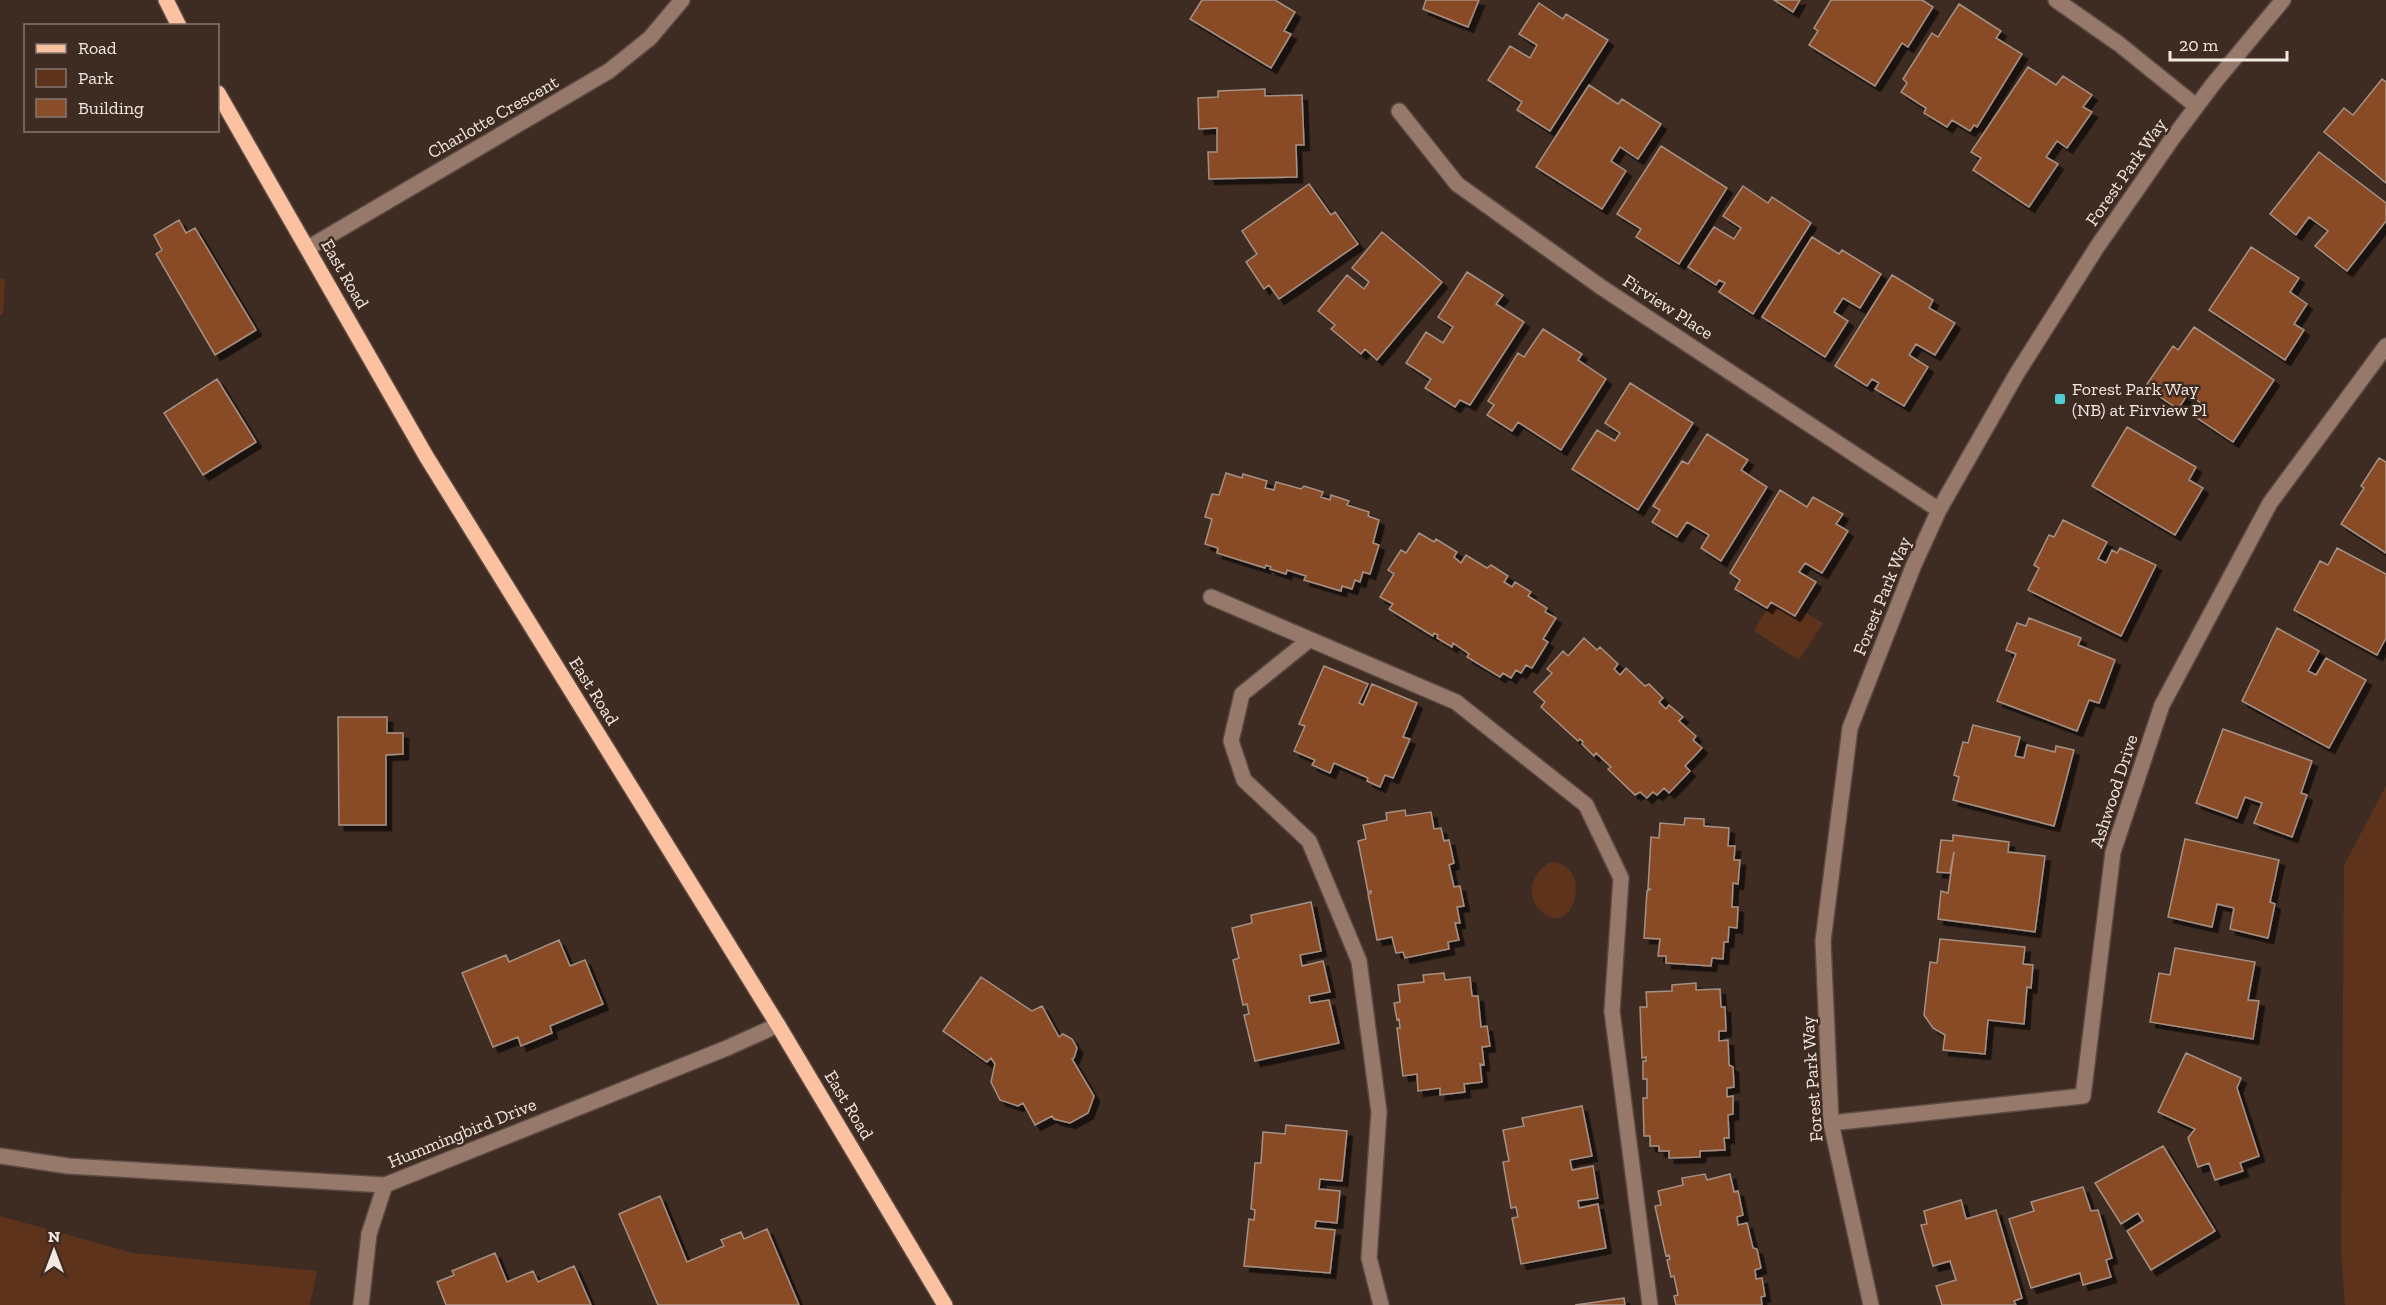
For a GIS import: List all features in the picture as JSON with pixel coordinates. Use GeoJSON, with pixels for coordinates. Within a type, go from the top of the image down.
{"type":"FeatureCollection","features":[{"type":"Feature","properties":{"kind":"main road"},"geometry":{"type":"LineString","coordinates":[[165,0],[178,24]]}},
{"type":"Feature","properties":{"kind":"main road","name":"East Road"},"geometry":{"type":"LineString","coordinates":[[219,95],[433,466],[778,1025],[945,1305]]}},
{"type":"Feature","properties":{"kind":"street","name":"Charlotte Crescent"},"geometry":{"type":"LineString","coordinates":[[308,248],[609,71],[650,38],[682,0]]}},
{"type":"Feature","properties":{"kind":"street"},"geometry":{"type":"LineString","coordinates":[[2056,0],[2119,44],[2196,106]]}},
{"type":"Feature","properties":{"kind":"street","name":"Forest Park Way"},"geometry":{"type":"LineString","coordinates":[[1871,1305],[1832,1124],[1823,941],[1850,728],[1913,567],[1939,510],[1988,422],[2097,247],[2196,106],[2283,0]]}},
{"type":"Feature","properties":{"kind":"street","name":"Firview Place"},"geometry":{"type":"LineString","coordinates":[[1399,111],[1457,184],[1601,287],[1939,510]]}},
{"type":"Feature","properties":{"kind":"street","name":"Ashwood Drive"},"geometry":{"type":"LineString","coordinates":[[1832,1124],[2083,1096],[2113,852],[2162,705],[2270,503],[2386,346]]}},
{"type":"Feature","properties":{"kind":"street"},"geometry":{"type":"LineString","coordinates":[[1211,597],[1456,702],[1586,805],[1621,878],[1612,1011],[1650,1305]]}},
{"type":"Feature","properties":{"kind":"street"},"geometry":{"type":"LineString","coordinates":[[1309,640],[1242,694],[1231,741],[1244,780],[1309,841],[1359,961],[1379,1112],[1369,1258],[1380,1305]]}},
{"type":"Feature","properties":{"kind":"street","name":"Hummingbird Drive"},"geometry":{"type":"LineString","coordinates":[[0,1156],[68,1166],[385,1185],[727,1048],[778,1025]]}},
{"type":"Feature","properties":{"kind":"street"},"geometry":{"type":"LineString","coordinates":[[361,1305],[369,1234],[385,1185]]}},
{"type":"Feature","properties":{"kind":"green space"},"geometry":{"type":"Polygon","coordinates":[[[0,279],[5,279],[3,315],[0,315],[0,279]]]}},
{"type":"Feature","properties":{"kind":"green space"},"geometry":{"type":"Polygon","coordinates":[[[1771,602],[1795,616],[1799,609],[1823,623],[1799,660],[1754,631],[1771,602]]]}},
{"type":"Feature","properties":{"kind":"green space"},"geometry":{"type":"Polygon","coordinates":[[[2386,786],[2386,1305],[2345,1305],[2341,1252],[2344,865],[2386,786]]]}},
{"type":"Feature","properties":{"kind":"green space"},"geometry":{"type":"Polygon","coordinates":[[[1550,862],[1564,865],[1572,874],[1576,885],[1575,898],[1570,909],[1563,916],[1553,918],[1536,906],[1532,892],[1532,886],[1539,872],[1550,862]]]}},
{"type":"Feature","properties":{"kind":"green space"},"geometry":{"type":"Polygon","coordinates":[[[0,1216],[133,1253],[317,1271],[310,1305],[0,1305],[0,1216]]]}},
{"type":"Feature","properties":{"kind":"building"},"geometry":{"type":"Polygon","coordinates":[[[1202,0],[1275,0],[1295,12],[1284,31],[1291,34],[1271,68],[1190,19],[1202,0]]]}},
{"type":"Feature","properties":{"kind":"building"},"geometry":{"type":"Polygon","coordinates":[[[1426,0],[1479,0],[1468,27],[1423,9],[1426,0]]]}},
{"type":"Feature","properties":{"kind":"building"},"geometry":{"type":"Polygon","coordinates":[[[1774,0],[1800,0],[1793,12],[1774,0]]]}},
{"type":"Feature","properties":{"kind":"building"},"geometry":{"type":"Polygon","coordinates":[[[1831,0],[1922,0],[1933,7],[1908,47],[1902,43],[1875,86],[1809,45],[1818,31],[1814,28],[1831,0]]]}},
{"type":"Feature","properties":{"kind":"building"},"geometry":{"type":"Polygon","coordinates":[[[1539,3],[1563,19],[1566,14],[1608,40],[1550,131],[1517,110],[1522,102],[1488,80],[1510,46],[1530,58],[1537,45],[1519,34],[1539,3]]]}},
{"type":"Feature","properties":{"kind":"building"},"geometry":{"type":"Polygon","coordinates":[[[1959,4],[2001,31],[1996,38],[2022,54],[1977,127],[1974,125],[1970,131],[1952,120],[1947,127],[1924,113],[1926,108],[1901,92],[1907,83],[1903,79],[1932,33],[1938,37],[1959,4]]]}},
{"type":"Feature","properties":{"kind":"building"},"geometry":{"type":"Polygon","coordinates":[[[2028,67],[2056,85],[2063,76],[2092,95],[2083,107],[2092,112],[2067,148],[2057,141],[2046,157],[2058,164],[2029,207],[1973,170],[1981,158],[1971,152],[2028,67]]]}},
{"type":"Feature","properties":{"kind":"building"},"geometry":{"type":"Polygon","coordinates":[[[2382,79],[2386,82],[2386,183],[2324,132],[2344,108],[2353,115],[2382,79]]]}},
{"type":"Feature","properties":{"kind":"building"},"geometry":{"type":"Polygon","coordinates":[[[1589,85],[1618,104],[1622,99],[1661,124],[1638,159],[1620,147],[1611,161],[1626,171],[1602,209],[1536,167],[1589,85]]]}},
{"type":"Feature","properties":{"kind":"building"},"geometry":{"type":"Polygon","coordinates":[[[1265,89],[1265,96],[1302,95],[1304,145],[1296,145],[1297,177],[1209,179],[1208,152],[1217,152],[1217,128],[1199,129],[1198,98],[1218,97],[1218,91],[1265,89]]]}},
{"type":"Feature","properties":{"kind":"building"},"geometry":{"type":"Polygon","coordinates":[[[1661,146],[1727,188],[1679,264],[1636,237],[1641,229],[1617,214],[1661,146]]]}},
{"type":"Feature","properties":{"kind":"building"},"geometry":{"type":"Polygon","coordinates":[[[2319,152],[2386,203],[2386,221],[2347,271],[2315,246],[2328,231],[2309,217],[2296,235],[2270,214],[2319,152]]]}},
{"type":"Feature","properties":{"kind":"building"},"geometry":{"type":"Polygon","coordinates":[[[1309,184],[1331,215],[1335,212],[1358,244],[1279,299],[1269,285],[1264,289],[1246,262],[1257,254],[1242,231],[1309,184]]]}},
{"type":"Feature","properties":{"kind":"building"},"geometry":{"type":"Polygon","coordinates":[[[1743,186],[1768,203],[1772,197],[1811,223],[1753,314],[1719,292],[1725,283],[1719,280],[1716,285],[1688,267],[1714,227],[1734,239],[1741,228],[1723,216],[1743,186]]]}},
{"type":"Feature","properties":{"kind":"building"},"geometry":{"type":"Polygon","coordinates":[[[179,220],[186,233],[195,228],[256,330],[215,355],[156,254],[162,250],[154,235],[179,220]]]}},
{"type":"Feature","properties":{"kind":"building"},"geometry":{"type":"Polygon","coordinates":[[[1382,232],[1442,282],[1377,360],[1365,349],[1361,354],[1331,329],[1335,325],[1318,311],[1347,275],[1364,289],[1369,282],[1352,268],[1382,232]]]}},
{"type":"Feature","properties":{"kind":"building"},"geometry":{"type":"Polygon","coordinates":[[[1812,237],[1839,254],[1842,250],[1881,274],[1860,308],[1843,298],[1834,312],[1848,321],[1825,357],[1762,317],[1812,237]]]}},
{"type":"Feature","properties":{"kind":"building"},"geometry":{"type":"Polygon","coordinates":[[[2251,247],[2299,278],[2290,292],[2307,304],[2294,324],[2304,330],[2285,360],[2209,310],[2251,247]]]}},
{"type":"Feature","properties":{"kind":"building"},"geometry":{"type":"Polygon","coordinates":[[[1467,272],[1503,295],[1496,304],[1524,322],[1470,405],[1460,400],[1455,407],[1425,388],[1431,379],[1406,363],[1426,332],[1443,343],[1453,327],[1438,317],[1467,272]]]}},
{"type":"Feature","properties":{"kind":"building"},"geometry":{"type":"Polygon","coordinates":[[[1892,275],[1933,300],[1929,308],[1955,323],[1935,355],[1916,344],[1909,355],[1928,367],[1904,406],[1875,389],[1879,383],[1872,379],[1867,386],[1835,366],[1892,275]]]}},
{"type":"Feature","properties":{"kind":"building"},"geometry":{"type":"Polygon","coordinates":[[[2194,327],[2274,380],[2233,442],[2194,416],[2202,404],[2188,394],[2178,409],[2145,387],[2173,346],[2178,350],[2194,327]]]}},
{"type":"Feature","properties":{"kind":"building"},"geometry":{"type":"Polygon","coordinates":[[[1543,329],[1582,354],[1578,360],[1606,379],[1561,450],[1518,422],[1512,431],[1487,415],[1494,405],[1488,401],[1518,353],[1524,357],[1543,329]]]}},
{"type":"Feature","properties":{"kind":"building"},"geometry":{"type":"Polygon","coordinates":[[[217,379],[256,442],[203,475],[164,413],[217,379]]]}},
{"type":"Feature","properties":{"kind":"building"},"geometry":{"type":"Polygon","coordinates":[[[1630,383],[1693,423],[1638,510],[1572,469],[1597,430],[1615,441],[1620,433],[1605,423],[1630,383]]]}},
{"type":"Feature","properties":{"kind":"building"},"geometry":{"type":"Polygon","coordinates":[[[2127,427],[2196,467],[2189,480],[2203,488],[2175,535],[2092,486],[2127,427]]]}},
{"type":"Feature","properties":{"kind":"building"},"geometry":{"type":"Polygon","coordinates":[[[1707,434],[1748,460],[1741,470],[1767,487],[1721,561],[1701,548],[1709,535],[1687,522],[1677,537],[1652,522],[1660,510],[1653,506],[1682,461],[1688,464],[1707,434]]]}},
{"type":"Feature","properties":{"kind":"building"},"geometry":{"type":"Polygon","coordinates":[[[2379,458],[2386,462],[2386,553],[2341,524],[2364,488],[2361,486],[2379,458]]]}},
{"type":"Feature","properties":{"kind":"building"},"geometry":{"type":"Polygon","coordinates":[[[1226,473],[1242,478],[1243,474],[1267,481],[1265,488],[1274,490],[1276,482],[1301,489],[1304,486],[1323,492],[1321,497],[1330,500],[1331,495],[1349,501],[1347,505],[1369,512],[1368,516],[1379,520],[1373,543],[1379,545],[1370,574],[1363,572],[1360,582],[1355,580],[1352,589],[1342,586],[1341,591],[1304,580],[1306,576],[1287,570],[1286,574],[1270,569],[1271,567],[1266,565],[1265,568],[1217,553],[1218,548],[1205,544],[1212,519],[1205,517],[1212,494],[1219,495],[1226,473]]]}},
{"type":"Feature","properties":{"kind":"building"},"geometry":{"type":"Polygon","coordinates":[[[1780,490],[1807,507],[1813,497],[1843,514],[1836,524],[1848,531],[1822,573],[1805,563],[1799,572],[1816,582],[1795,616],[1771,602],[1767,608],[1735,589],[1740,580],[1730,573],[1780,490]]]}},
{"type":"Feature","properties":{"kind":"building"},"geometry":{"type":"Polygon","coordinates":[[[2063,520],[2107,542],[2098,559],[2106,563],[2112,550],[2117,553],[2120,548],[2156,565],[2121,636],[2028,590],[2039,568],[2034,565],[2049,535],[2054,537],[2063,520]]]}},
{"type":"Feature","properties":{"kind":"building"},"geometry":{"type":"Polygon","coordinates":[[[1419,533],[1434,542],[1436,539],[1457,552],[1454,557],[1461,563],[1466,555],[1487,568],[1491,565],[1508,576],[1504,582],[1512,587],[1515,582],[1531,592],[1528,596],[1547,608],[1545,612],[1556,618],[1543,639],[1548,642],[1532,668],[1526,665],[1521,673],[1516,670],[1511,678],[1503,673],[1500,677],[1467,657],[1469,654],[1453,643],[1452,647],[1437,638],[1438,635],[1434,633],[1433,636],[1389,609],[1393,604],[1380,597],[1394,574],[1388,570],[1401,550],[1406,553],[1419,533]]]}},
{"type":"Feature","properties":{"kind":"building"},"geometry":{"type":"Polygon","coordinates":[[[2337,548],[2386,574],[2386,638],[2377,655],[2294,610],[2320,561],[2328,565],[2337,548]]]}},
{"type":"Feature","properties":{"kind":"building"},"geometry":{"type":"Polygon","coordinates":[[[2029,618],[2081,638],[2078,645],[2115,660],[2099,703],[2089,700],[2077,731],[1997,701],[2016,654],[2006,650],[2017,623],[2026,626],[2029,618]]]}},
{"type":"Feature","properties":{"kind":"building"},"geometry":{"type":"Polygon","coordinates":[[[2277,628],[2319,651],[2308,671],[2316,675],[2326,658],[2366,680],[2329,748],[2242,701],[2277,628]]]}},
{"type":"Feature","properties":{"kind":"building"},"geometry":{"type":"Polygon","coordinates":[[[1584,638],[1597,650],[1600,647],[1618,664],[1614,669],[1620,675],[1626,668],[1645,686],[1649,684],[1663,698],[1659,702],[1666,709],[1669,705],[1683,717],[1679,721],[1696,736],[1693,740],[1702,748],[1685,766],[1690,771],[1669,793],[1664,788],[1657,795],[1653,792],[1647,798],[1640,792],[1635,795],[1608,769],[1611,767],[1596,753],[1594,756],[1580,739],[1578,741],[1541,707],[1545,702],[1534,692],[1552,673],[1547,669],[1563,651],[1568,656],[1584,638]]]}},
{"type":"Feature","properties":{"kind":"building"},"geometry":{"type":"Polygon","coordinates":[[[1324,666],[1368,684],[1359,703],[1363,705],[1372,684],[1417,703],[1403,737],[1410,739],[1393,778],[1385,775],[1380,787],[1367,781],[1368,778],[1334,763],[1330,773],[1312,765],[1315,760],[1294,751],[1305,726],[1299,724],[1324,666]]]}},
{"type":"Feature","properties":{"kind":"building"},"geometry":{"type":"Polygon","coordinates":[[[338,717],[387,717],[387,733],[403,733],[403,754],[386,755],[386,825],[339,825],[338,717]]]}},
{"type":"Feature","properties":{"kind":"building"},"geometry":{"type":"Polygon","coordinates":[[[1973,725],[2020,737],[2015,756],[2024,758],[2027,745],[2055,752],[2056,746],[2074,750],[2054,826],[1953,800],[1959,777],[1954,775],[1963,742],[1968,743],[1973,725]]]}},
{"type":"Feature","properties":{"kind":"building"},"geometry":{"type":"Polygon","coordinates":[[[2223,729],[2312,761],[2301,793],[2307,795],[2292,837],[2254,823],[2262,803],[2245,797],[2237,818],[2196,803],[2223,729]]]}},
{"type":"Feature","properties":{"kind":"building"},"geometry":{"type":"Polygon","coordinates":[[[1405,810],[1406,816],[1431,812],[1434,829],[1441,828],[1444,841],[1449,840],[1454,863],[1449,865],[1454,887],[1460,886],[1464,906],[1457,907],[1460,923],[1455,923],[1459,940],[1448,942],[1449,949],[1405,958],[1403,952],[1396,953],[1392,937],[1377,940],[1368,894],[1371,891],[1368,892],[1358,841],[1366,839],[1363,825],[1387,820],[1386,813],[1405,810]]]}},
{"type":"Feature","properties":{"kind":"building"},"geometry":{"type":"Polygon","coordinates":[[[1685,818],[1704,819],[1704,826],[1729,828],[1728,846],[1735,846],[1734,860],[1740,860],[1738,884],[1733,883],[1732,907],[1738,907],[1737,928],[1729,927],[1728,942],[1724,942],[1723,959],[1712,958],[1711,966],[1666,963],[1666,956],[1658,956],[1660,939],[1644,938],[1647,891],[1651,889],[1648,889],[1651,837],[1659,838],[1660,823],[1684,825],[1685,818]]]}},
{"type":"Feature","properties":{"kind":"building"},"geometry":{"type":"Polygon","coordinates":[[[1953,835],[2009,842],[2008,852],[2045,856],[2035,932],[1938,919],[1941,891],[1948,893],[1954,852],[1950,873],[1937,872],[1941,840],[1953,841],[1953,835]]]}},
{"type":"Feature","properties":{"kind":"building"},"geometry":{"type":"Polygon","coordinates":[[[2185,839],[2279,860],[2270,902],[2275,904],[2268,938],[2230,929],[2234,908],[2217,904],[2212,927],[2168,917],[2185,839]]]}},
{"type":"Feature","properties":{"kind":"building"},"geometry":{"type":"Polygon","coordinates":[[[1311,902],[1321,951],[1300,955],[1302,966],[1323,961],[1330,992],[1309,996],[1310,1003],[1329,1000],[1339,1043],[1255,1061],[1244,1015],[1249,1014],[1247,1004],[1243,1005],[1233,960],[1239,958],[1232,928],[1252,923],[1251,915],[1311,902]]]}},
{"type":"Feature","properties":{"kind":"building"},"geometry":{"type":"Polygon","coordinates":[[[1940,939],[2025,947],[2023,964],[2033,965],[2031,988],[2027,987],[2024,1024],[1988,1020],[1985,1054],[1943,1050],[1945,1035],[1933,1028],[1924,1015],[1930,962],[1937,963],[1940,939]]]}},
{"type":"Feature","properties":{"kind":"building"},"geometry":{"type":"Polygon","coordinates":[[[559,940],[570,966],[585,960],[603,1004],[550,1026],[552,1033],[521,1046],[518,1037],[493,1047],[462,973],[506,955],[509,962],[559,940]]]}},
{"type":"Feature","properties":{"kind":"building"},"geometry":{"type":"Polygon","coordinates":[[[2175,948],[2255,962],[2248,1000],[2259,1001],[2253,1039],[2150,1022],[2159,973],[2170,975],[2175,948]]]}},
{"type":"Feature","properties":{"kind":"building"},"geometry":{"type":"Polygon","coordinates":[[[1444,973],[1445,980],[1470,977],[1472,996],[1478,996],[1481,1027],[1487,1026],[1490,1046],[1482,1047],[1484,1065],[1480,1064],[1482,1082],[1464,1084],[1465,1092],[1440,1095],[1440,1088],[1418,1091],[1417,1074],[1403,1076],[1397,1028],[1400,1028],[1399,1019],[1397,1020],[1394,1003],[1400,1002],[1398,985],[1424,982],[1423,975],[1444,973]]]}},
{"type":"Feature","properties":{"kind":"building"},"geometry":{"type":"Polygon","coordinates":[[[981,977],[1032,1011],[1042,1006],[1059,1037],[1063,1034],[1072,1039],[1077,1048],[1072,1059],[1094,1096],[1088,1113],[1070,1123],[1054,1119],[1052,1116],[1035,1125],[1023,1103],[1018,1106],[1000,1100],[991,1082],[995,1064],[991,1058],[987,1062],[943,1031],[981,977]]]}},
{"type":"Feature","properties":{"kind":"building"},"geometry":{"type":"Polygon","coordinates":[[[1696,983],[1696,990],[1720,989],[1721,1007],[1725,1007],[1726,1031],[1719,1031],[1719,1041],[1728,1040],[1729,1065],[1733,1067],[1734,1087],[1727,1088],[1727,1097],[1733,1096],[1733,1114],[1728,1115],[1729,1138],[1724,1138],[1725,1150],[1700,1151],[1700,1157],[1669,1158],[1669,1151],[1659,1151],[1659,1146],[1650,1146],[1650,1136],[1644,1136],[1643,1098],[1647,1098],[1647,1079],[1643,1079],[1643,1061],[1646,1061],[1646,1057],[1642,1058],[1640,1007],[1647,1007],[1646,992],[1672,991],[1672,985],[1696,983]]]}},
{"type":"Feature","properties":{"kind":"building"},"geometry":{"type":"Polygon","coordinates":[[[2186,1053],[2241,1078],[2237,1088],[2259,1156],[2240,1163],[2243,1171],[2215,1180],[2209,1163],[2198,1167],[2188,1138],[2195,1129],[2158,1112],[2186,1053]]]}},
{"type":"Feature","properties":{"kind":"building"},"geometry":{"type":"Polygon","coordinates":[[[1582,1106],[1592,1156],[1570,1160],[1572,1170],[1593,1166],[1598,1198],[1578,1201],[1579,1208],[1598,1204],[1606,1248],[1521,1264],[1512,1218],[1518,1217],[1516,1207],[1511,1208],[1503,1162],[1509,1161],[1503,1130],[1524,1126],[1522,1118],[1582,1106]]]}},
{"type":"Feature","properties":{"kind":"building"},"geometry":{"type":"Polygon","coordinates":[[[1286,1125],[1347,1131],[1342,1181],[1320,1179],[1319,1189],[1340,1191],[1337,1223],[1316,1221],[1315,1228],[1335,1230],[1330,1273],[1244,1266],[1249,1219],[1254,1220],[1255,1210],[1251,1209],[1255,1163],[1261,1163],[1263,1132],[1285,1134],[1286,1125]]]}},
{"type":"Feature","properties":{"kind":"building"},"geometry":{"type":"Polygon","coordinates":[[[2163,1146],[2215,1231],[2151,1270],[2127,1231],[2143,1221],[2138,1213],[2121,1224],[2095,1183],[2163,1146]]]}},
{"type":"Feature","properties":{"kind":"building"},"geometry":{"type":"Polygon","coordinates":[[[1705,1174],[1707,1180],[1730,1174],[1734,1192],[1738,1191],[1743,1215],[1737,1217],[1738,1225],[1747,1223],[1753,1248],[1757,1249],[1761,1268],[1755,1270],[1756,1279],[1762,1278],[1765,1296],[1761,1297],[1762,1305],[1676,1305],[1674,1296],[1678,1295],[1674,1276],[1671,1277],[1667,1260],[1670,1259],[1669,1255],[1666,1256],[1655,1206],[1661,1205],[1658,1191],[1683,1185],[1682,1178],[1705,1174]]]}},
{"type":"Feature","properties":{"kind":"building"},"geometry":{"type":"Polygon","coordinates":[[[2083,1187],[2091,1211],[2098,1210],[2112,1258],[2106,1260],[2111,1277],[2083,1285],[2080,1273],[2031,1288],[2009,1219],[2034,1211],[2031,1202],[2083,1187]]]}},
{"type":"Feature","properties":{"kind":"building"},"geometry":{"type":"Polygon","coordinates":[[[660,1196],[687,1262],[724,1246],[721,1240],[741,1232],[744,1239],[767,1229],[799,1305],[658,1305],[619,1214],[660,1196]]]}},
{"type":"Feature","properties":{"kind":"building"},"geometry":{"type":"Polygon","coordinates":[[[1961,1200],[1966,1219],[1996,1210],[2022,1298],[2014,1301],[2016,1305],[1942,1305],[1936,1286],[1956,1280],[1950,1261],[1933,1266],[1921,1225],[1927,1224],[1924,1211],[1961,1200]]]}},
{"type":"Feature","properties":{"kind":"building"},"geometry":{"type":"Polygon","coordinates":[[[495,1253],[507,1282],[533,1271],[538,1282],[574,1266],[591,1305],[446,1305],[437,1282],[454,1275],[452,1271],[495,1253]]]}},
{"type":"Feature","properties":{"kind":"building"},"geometry":{"type":"Polygon","coordinates":[[[1624,1298],[1625,1305],[1575,1305],[1624,1298]]]}},
{"type":"Feature","properties":{"kind":"place","name":"Forest Park Way (NB) at Firview Pl"},"geometry":{"type":"Point","coordinates":[2060,399]}}]}
